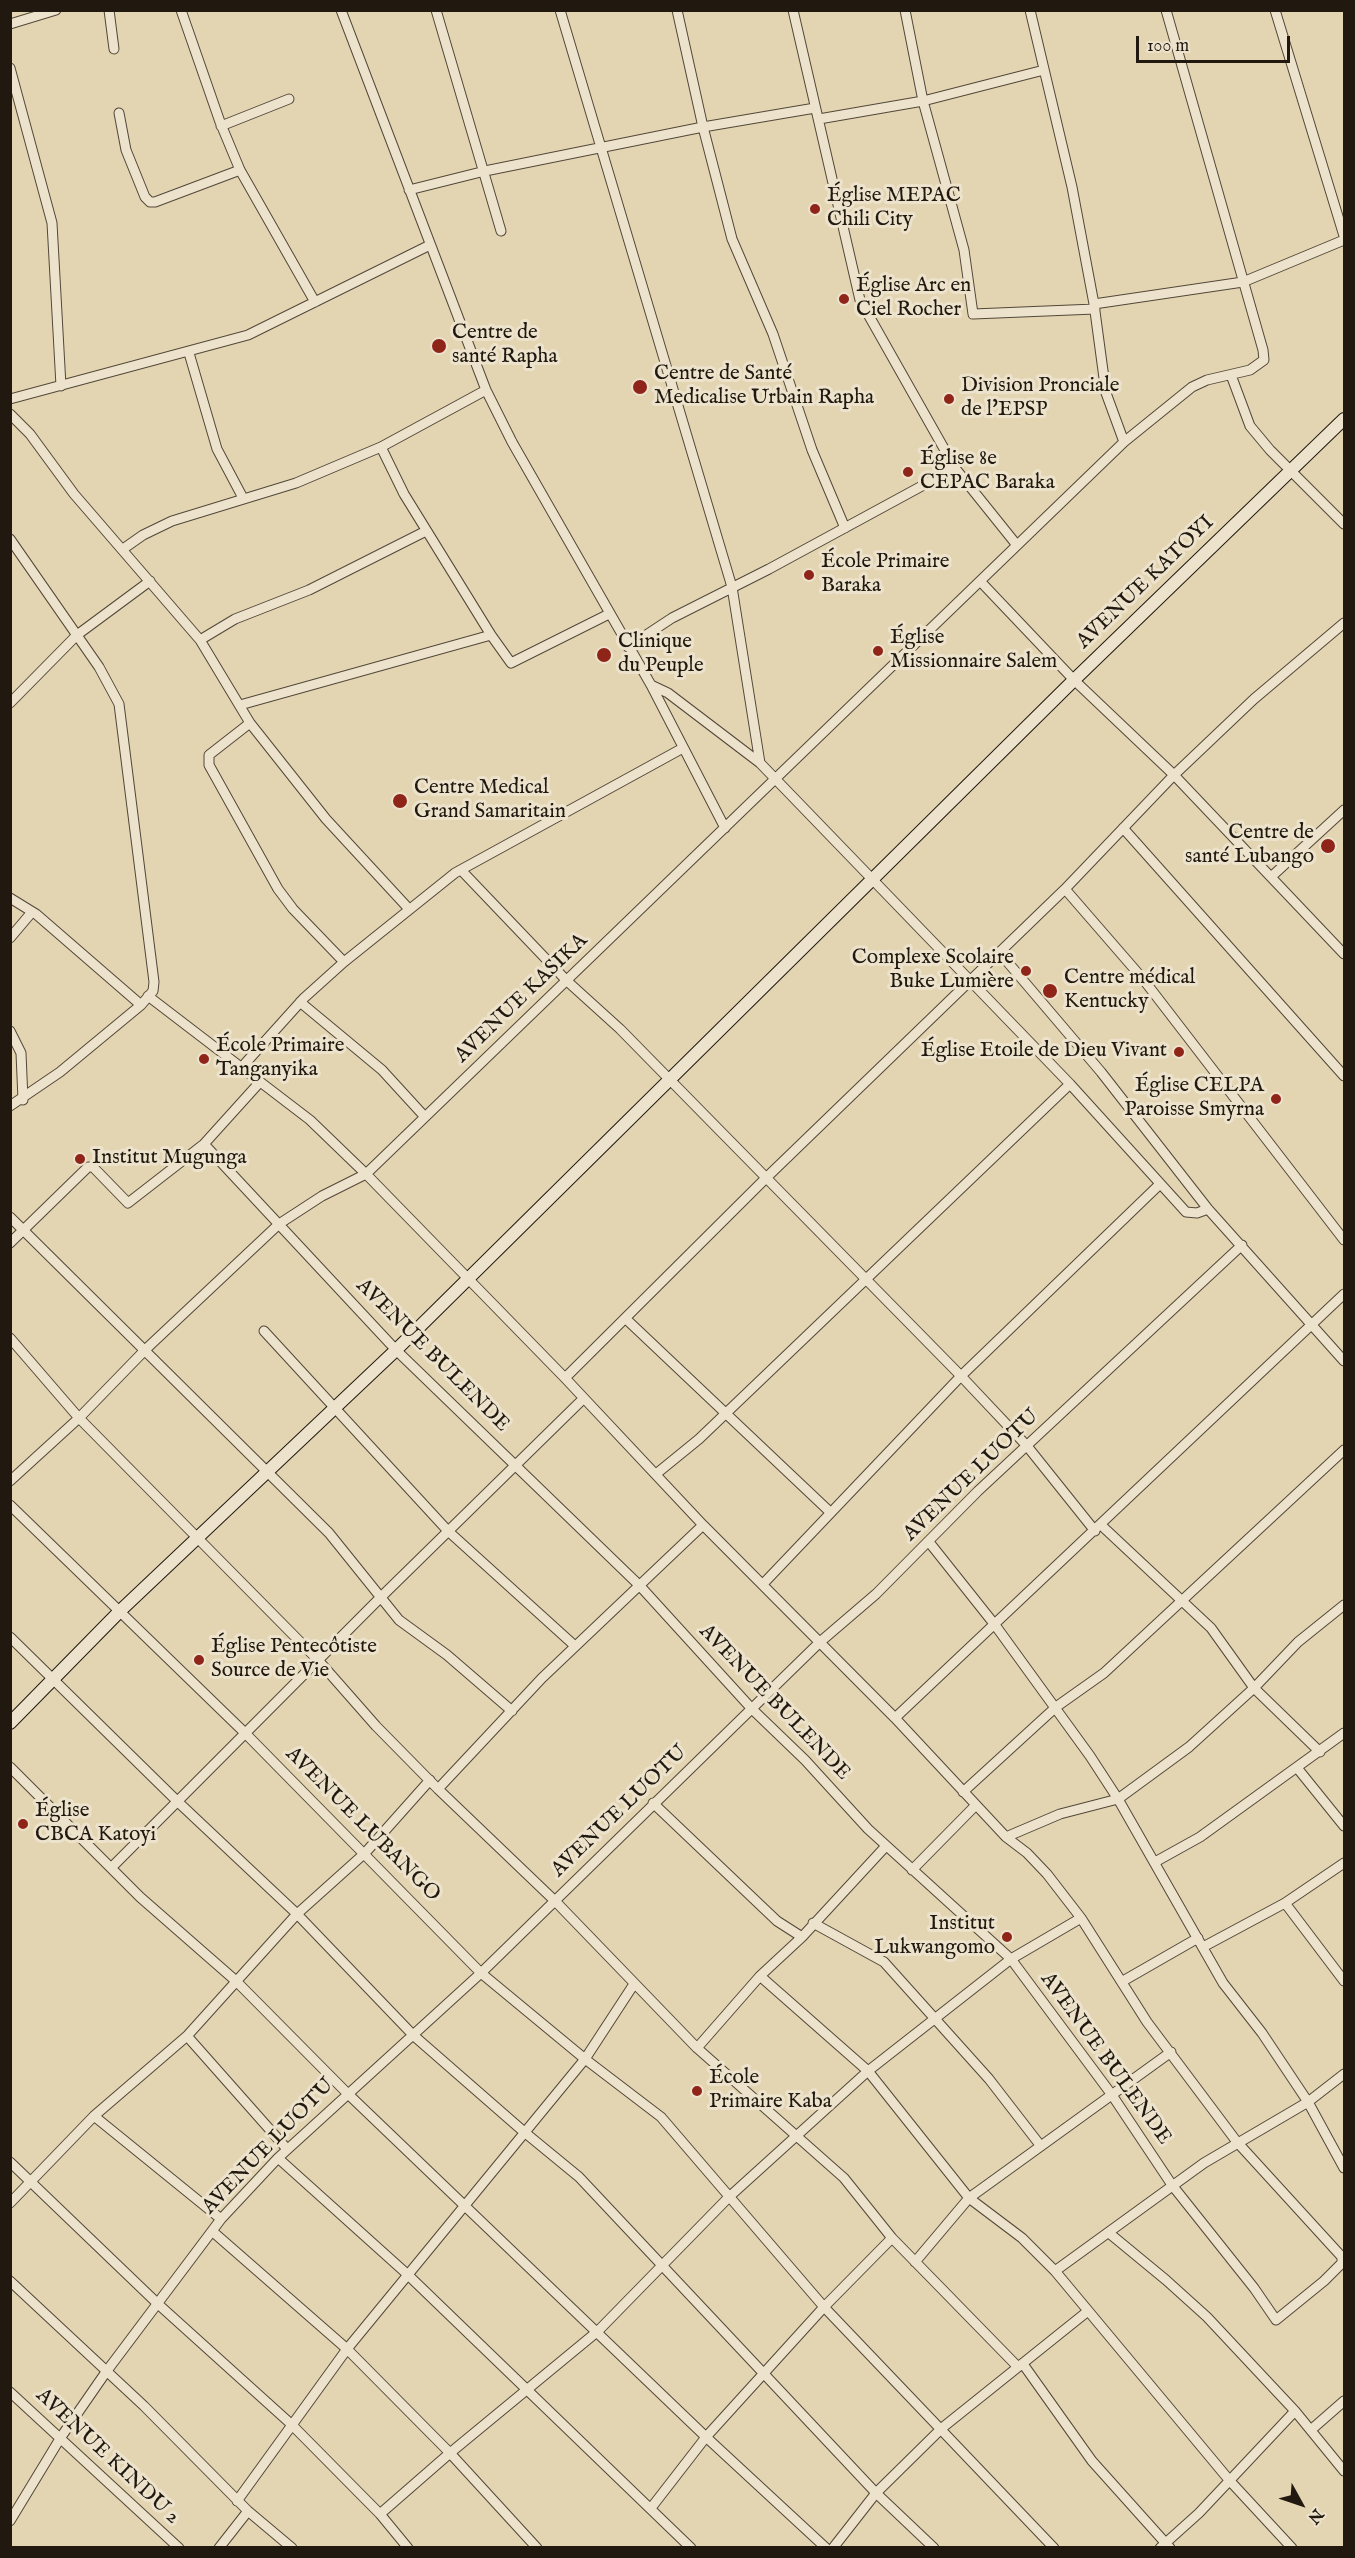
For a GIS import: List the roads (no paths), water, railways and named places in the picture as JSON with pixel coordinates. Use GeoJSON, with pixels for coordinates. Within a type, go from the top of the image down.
{"type":"FeatureCollection","features":[{"type":"Feature","properties":{"kind":"street"},"geometry":{"type":"LineString","coordinates":[[10,24],[56,10]]}},
{"type":"Feature","properties":{"kind":"street"},"geometry":{"type":"LineString","coordinates":[[109,10],[114,49]]}},
{"type":"Feature","properties":{"kind":"street"},"geometry":{"type":"LineString","coordinates":[[181,10],[221,126],[240,170],[315,302]]}},
{"type":"Feature","properties":{"kind":"street"},"geometry":{"type":"LineString","coordinates":[[341,10],[486,390],[609,614],[651,685],[725,828]]}},
{"type":"Feature","properties":{"kind":"street"},"geometry":{"type":"LineString","coordinates":[[436,10],[458,93],[485,171],[501,231]]}},
{"type":"Feature","properties":{"kind":"street"},"geometry":{"type":"LineString","coordinates":[[560,10],[732,587],[760,763]]}},
{"type":"Feature","properties":{"kind":"street"},"geometry":{"type":"LineString","coordinates":[[677,10],[703,127],[732,239],[774,334],[812,450],[845,528]]}},
{"type":"Feature","properties":{"kind":"street"},"geometry":{"type":"LineString","coordinates":[[793,10],[860,300],[955,468],[1016,544]]}},
{"type":"Feature","properties":{"kind":"street"},"geometry":{"type":"LineString","coordinates":[[905,10],[923,101],[964,250],[973,314],[1095,306],[1243,282],[1344,238],[1275,10]]}},
{"type":"Feature","properties":{"kind":"street"},"geometry":{"type":"LineString","coordinates":[[1030,10],[1072,187],[1095,306],[1106,393],[1124,442]]}},
{"type":"Feature","properties":{"kind":"street"},"geometry":{"type":"LineString","coordinates":[[1166,10],[1243,282]]}},
{"type":"Feature","properties":{"kind":"street"},"geometry":{"type":"LineString","coordinates":[[10,68],[52,223],[61,386]]}},
{"type":"Feature","properties":{"kind":"street"},"geometry":{"type":"LineString","coordinates":[[819,118],[923,101],[1044,70]]}},
{"type":"Feature","properties":{"kind":"street"},"geometry":{"type":"LineString","coordinates":[[221,126],[289,99]]}},
{"type":"Feature","properties":{"kind":"street"},"geometry":{"type":"LineString","coordinates":[[409,189],[485,171],[703,127],[815,108]]}},
{"type":"Feature","properties":{"kind":"street"},"geometry":{"type":"LineString","coordinates":[[119,113],[126,150],[145,197],[150,202],[240,170]]}},
{"type":"Feature","properties":{"kind":"street"},"geometry":{"type":"LineString","coordinates":[[10,399],[189,353],[248,335],[430,245]]}},
{"type":"Feature","properties":{"kind":"street","name":"AVENUE KASIKA"},"geometry":{"type":"LineString","coordinates":[[10,1481],[79,1418],[146,1349],[279,1224],[322,1196],[366,1174],[1124,442],[1192,387],[1207,380],[1250,370],[1264,360],[1243,282]]}},
{"type":"Feature","properties":{"kind":"street"},"geometry":{"type":"LineString","coordinates":[[189,353],[217,449],[243,498]]}},
{"type":"Feature","properties":{"kind":"street"},"geometry":{"type":"LineString","coordinates":[[1231,375],[1250,426],[1344,524]]}},
{"type":"Feature","properties":{"kind":"street"},"geometry":{"type":"LineString","coordinates":[[123,549],[143,535],[172,521],[296,483],[381,447],[486,390]]}},
{"type":"Feature","properties":{"kind":"street"},"geometry":{"type":"LineString","coordinates":[[10,414],[30,434],[74,494],[200,640],[250,723],[326,819],[409,909]]}},
{"type":"Feature","properties":{"kind":"street","name":"AVENUE KATOYI"},"geometry":{"type":"LineString","coordinates":[[10,1722],[121,1610],[467,1281],[668,1078],[1344,419]]}},
{"type":"Feature","properties":{"kind":"street"},"geometry":{"type":"LineString","coordinates":[[381,447],[404,494],[426,531],[508,660],[515,663],[609,614]]}},
{"type":"Feature","properties":{"kind":"street"},"geometry":{"type":"LineString","coordinates":[[628,647],[672,618],[955,468]]}},
{"type":"Feature","properties":{"kind":"street"},"geometry":{"type":"LineString","coordinates":[[200,640],[235,620],[309,590],[426,531]]}},
{"type":"Feature","properties":{"kind":"street"},"geometry":{"type":"LineString","coordinates":[[10,539],[110,684],[119,704],[135,847],[150,940],[154,982],[141,1005],[23,1100],[10,1106]]}},
{"type":"Feature","properties":{"kind":"street"},"geometry":{"type":"LineString","coordinates":[[10,703],[77,635],[150,581]]}},
{"type":"Feature","properties":{"kind":"street"},"geometry":{"type":"LineString","coordinates":[[980,581],[1074,680],[1174,775],[1344,954]]}},
{"type":"Feature","properties":{"kind":"street"},"geometry":{"type":"LineString","coordinates":[[565,1378],[767,1177],[1065,889],[1174,775],[1254,699],[1344,623]]}},
{"type":"Feature","properties":{"kind":"street"},"geometry":{"type":"LineString","coordinates":[[240,705],[491,635]]}},
{"type":"Feature","properties":{"kind":"street"},"geometry":{"type":"LineString","coordinates":[[651,685],[668,693],[760,763],[1070,1084],[1186,1212],[1197,1213],[1208,1209]]}},
{"type":"Feature","properties":{"kind":"street"},"geometry":{"type":"LineString","coordinates":[[250,723],[209,755],[209,765],[278,890],[344,962]]}},
{"type":"Feature","properties":{"kind":"street"},"geometry":{"type":"LineString","coordinates":[[241,1068],[300,1002],[344,962],[460,870],[683,748]]}},
{"type":"Feature","properties":{"kind":"street"},"geometry":{"type":"LineString","coordinates":[[1271,877],[1344,810]]}},
{"type":"Feature","properties":{"kind":"street"},"geometry":{"type":"LineString","coordinates":[[1123,828],[1344,1076]]}},
{"type":"Feature","properties":{"kind":"street"},"geometry":{"type":"LineString","coordinates":[[460,870],[567,981],[592,1001],[962,1376],[1098,1528],[1211,1628],[1254,1688],[1320,1752]]}},
{"type":"Feature","properties":{"kind":"street"},"geometry":{"type":"LineString","coordinates":[[1065,889],[1143,979],[1344,1240]]}},
{"type":"Feature","properties":{"kind":"street"},"geometry":{"type":"LineString","coordinates":[[10,898],[32,912],[141,1005]]}},
{"type":"Feature","properties":{"kind":"street"},"geometry":{"type":"LineString","coordinates":[[10,938],[32,912]]}},
{"type":"Feature","properties":{"kind":"street"},"geometry":{"type":"LineString","coordinates":[[999,952],[1101,1072],[1208,1209],[1344,1361]]}},
{"type":"Feature","properties":{"kind":"street"},"geometry":{"type":"LineString","coordinates":[[148,996],[310,1120],[366,1174],[467,1281],[565,1378],[703,1525],[895,1718],[975,1806],[1047,1874],[1082,1918],[1147,2022],[1237,2142]]}},
{"type":"Feature","properties":{"kind":"street"},"geometry":{"type":"LineString","coordinates":[[300,1002],[382,1070],[425,1117]]}},
{"type":"Feature","properties":{"kind":"street"},"geometry":{"type":"LineString","coordinates":[[10,1031],[21,1053],[23,1100]]}},
{"type":"Feature","properties":{"kind":"street"},"geometry":{"type":"LineString","coordinates":[[10,1243],[88,1167],[93,1167],[126,1203],[204,1144],[260,1082]]}},
{"type":"Feature","properties":{"kind":"street"},"geometry":{"type":"LineString","coordinates":[[656,1474],[727,1413],[1070,1084]]}},
{"type":"Feature","properties":{"kind":"street","name":"AVENUE BULENDE"},"geometry":{"type":"LineString","coordinates":[[204,1144],[396,1350],[640,1586],[752,1709],[805,1760],[886,1846],[1011,1959],[1112,2096],[1172,2185],[1254,2288],[1276,2320],[1324,2281],[1343,2259],[1237,2142]]}},
{"type":"Feature","properties":{"kind":"street"},"geometry":{"type":"LineString","coordinates":[[763,1584],[962,1376],[1160,1184]]}},
{"type":"Feature","properties":{"kind":"street"},"geometry":{"type":"LineString","coordinates":[[10,1217],[146,1349],[345,1551],[399,1620],[447,1655],[512,1712]]}},
{"type":"Feature","properties":{"kind":"street","name":"AVENUE LUOTU"},"geometry":{"type":"LineString","coordinates":[[10,2521],[14,2508],[106,2372],[221,2218],[278,2158],[481,1973],[820,1642],[876,1594],[1026,1446],[1079,1400],[1242,1245]]}},
{"type":"Feature","properties":{"kind":"street"},"geometry":{"type":"LineString","coordinates":[[895,1718],[1344,1294]]}},
{"type":"Feature","properties":{"kind":"street"},"geometry":{"type":"LineString","coordinates":[[625,1318],[830,1512]]}},
{"type":"Feature","properties":{"kind":"street"},"geometry":{"type":"LineString","coordinates":[[264,1331],[333,1410],[448,1531],[575,1646]]}},
{"type":"Feature","properties":{"kind":"street"},"geometry":{"type":"LineString","coordinates":[[10,1338],[79,1418],[318,1660],[376,1726],[438,1789],[555,1901],[697,2048],[844,2178],[892,2238],[1020,2365],[1092,2461],[1165,2546],[1295,2411]]}},
{"type":"Feature","properties":{"kind":"street"},"geometry":{"type":"LineString","coordinates":[[111,1868],[515,1463],[583,1399]]}},
{"type":"Feature","properties":{"kind":"street"},"geometry":{"type":"LineString","coordinates":[[963,1792],[1056,1707],[1104,1673],[1344,1450]]}},
{"type":"Feature","properties":{"kind":"street","name":"AVENUE LUBANGO"},"geometry":{"type":"LineString","coordinates":[[10,1505],[121,1610],[245,1733],[481,1973],[585,2058],[657,2112],[824,2307],[1054,2547]]}},
{"type":"Feature","properties":{"kind":"street"},"geometry":{"type":"LineString","coordinates":[[438,1789],[575,1646],[703,1525]]}},
{"type":"Feature","properties":{"kind":"street"},"geometry":{"type":"LineString","coordinates":[[928,1542],[995,1625],[1056,1707],[1118,1799],[1223,1983],[1256,2025],[1308,2102],[1344,2168]]}},
{"type":"Feature","properties":{"kind":"street"},"geometry":{"type":"LineString","coordinates":[[1006,1837],[1060,1814],[1118,1799],[1189,1747],[1254,1688],[1298,1642],[1344,1605]]}},
{"type":"Feature","properties":{"kind":"street"},"geometry":{"type":"LineString","coordinates":[[10,1637],[297,1914],[413,2035],[579,2177],[876,2493],[934,2547]]}},
{"type":"Feature","properties":{"kind":"street"},"geometry":{"type":"LineString","coordinates":[[1155,1862],[1200,1838],[1298,1769],[1344,1733]]}},
{"type":"Feature","properties":{"kind":"street"},"geometry":{"type":"LineString","coordinates":[[10,1767],[111,1868],[236,1981],[347,2093],[598,2331],[706,2437],[826,2547]]}},
{"type":"Feature","properties":{"kind":"street"},"geometry":{"type":"LineString","coordinates":[[1298,1769],[1344,1826]]}},
{"type":"Feature","properties":{"kind":"street"},"geometry":{"type":"LineString","coordinates":[[10,2203],[94,2116],[187,2036],[297,1914],[365,1853],[430,1780]]}},
{"type":"Feature","properties":{"kind":"street"},"geometry":{"type":"LineString","coordinates":[[653,1803],[777,1921],[802,1937]]}},
{"type":"Feature","properties":{"kind":"street"},"geometry":{"type":"LineString","coordinates":[[912,1870],[975,1806]]}},
{"type":"Feature","properties":{"kind":"street"},"geometry":{"type":"LineString","coordinates":[[697,2048],[760,1976],[802,1937],[886,1846]]}},
{"type":"Feature","properties":{"kind":"street"},"geometry":{"type":"LineString","coordinates":[[1203,1947],[1285,1903],[1344,1863]]}},
{"type":"Feature","properties":{"kind":"street"},"geometry":{"type":"LineString","coordinates":[[1285,1903],[1344,1981]]}},
{"type":"Feature","properties":{"kind":"street"},"geometry":{"type":"LineString","coordinates":[[380,2514],[598,2331],[729,2197],[868,2071],[1011,1959],[1082,1918]]}},
{"type":"Feature","properties":{"kind":"street"},"geometry":{"type":"LineString","coordinates":[[813,1923],[884,1962],[936,2018],[1040,2145]]}},
{"type":"Feature","properties":{"kind":"street"},"geometry":{"type":"LineString","coordinates":[[1123,1981],[1198,1938]]}},
{"type":"Feature","properties":{"kind":"street"},"geometry":{"type":"LineString","coordinates":[[760,1976],[868,2071],[969,2198],[1022,2238],[1055,2271],[1230,2481],[1292,2547]]}},
{"type":"Feature","properties":{"kind":"street"},"geometry":{"type":"LineString","coordinates":[[237,2501],[347,2349],[585,2058],[633,1984]]}},
{"type":"Feature","properties":{"kind":"street"},"geometry":{"type":"LineString","coordinates":[[187,2036],[287,2149]]}},
{"type":"Feature","properties":{"kind":"street"},"geometry":{"type":"LineString","coordinates":[[915,2262],[969,2198],[1171,2052]]}},
{"type":"Feature","properties":{"kind":"street"},"geometry":{"type":"LineString","coordinates":[[1055,2271],[1172,2185],[1237,2142],[1308,2102],[1344,2074]]}},
{"type":"Feature","properties":{"kind":"street"},"geometry":{"type":"LineString","coordinates":[[94,2116],[221,2218]]}},
{"type":"Feature","properties":{"kind":"street"},"geometry":{"type":"LineString","coordinates":[[278,2158],[407,2274],[692,2547]]}},
{"type":"Feature","properties":{"kind":"street"},"geometry":{"type":"LineString","coordinates":[[10,2162],[158,2304],[291,2424],[380,2514],[408,2547]]}},
{"type":"Feature","properties":{"kind":"street"},"geometry":{"type":"LineString","coordinates":[[212,2231],[347,2349],[450,2453],[537,2547]]}},
{"type":"Feature","properties":{"kind":"street"},"geometry":{"type":"LineString","coordinates":[[1109,2233],[1207,2317],[1312,2429],[1344,2471]]}},
{"type":"Feature","properties":{"kind":"street"},"geometry":{"type":"LineString","coordinates":[[651,2508],[706,2437],[824,2307],[892,2238]]}},
{"type":"Feature","properties":{"kind":"street"},"geometry":{"type":"LineString","coordinates":[[10,2282],[144,2406],[237,2501],[292,2547]]}},
{"type":"Feature","properties":{"kind":"street"},"geometry":{"type":"LineString","coordinates":[[833,2547],[876,2493],[942,2428],[1088,2311]]}},
{"type":"Feature","properties":{"kind":"street","name":"AVENUE KINDU 2"},"geometry":{"type":"LineString","coordinates":[[10,2392],[179,2547]]}},
{"type":"Feature","properties":{"kind":"street"},"geometry":{"type":"LineString","coordinates":[[1312,2429],[1344,2401]]}},
{"type":"Feature","properties":{"kind":"street"},"geometry":{"type":"LineString","coordinates":[[219,2547],[248,2511]]}},
{"type":"Feature","properties":{"kind":"place","name":"Église MEPAC Chili City"},"geometry":{"type":"Point","coordinates":[815,209]}},
{"type":"Feature","properties":{"kind":"place","name":"Église Arc en Ciel Rocher"},"geometry":{"type":"Point","coordinates":[844,299]}},
{"type":"Feature","properties":{"kind":"place","name":"Centre de santé Rapha"},"geometry":{"type":"Point","coordinates":[439,346]}},
{"type":"Feature","properties":{"kind":"place","name":"Centre de Santé Medicalise Urbain Rapha"},"geometry":{"type":"Point","coordinates":[640,387]}},
{"type":"Feature","properties":{"kind":"place","name":"Division Pronciale de l'EPSP"},"geometry":{"type":"Point","coordinates":[949,399]}},
{"type":"Feature","properties":{"kind":"place","name":"Église 8e CEPAC Baraka"},"geometry":{"type":"Point","coordinates":[908,472]}},
{"type":"Feature","properties":{"kind":"place","name":"École Primaire Baraka"},"geometry":{"type":"Point","coordinates":[809,575]}},
{"type":"Feature","properties":{"kind":"place","name":"Église Missionnaire Salem"},"geometry":{"type":"Point","coordinates":[878,651]}},
{"type":"Feature","properties":{"kind":"place","name":"Clinique du Peuple"},"geometry":{"type":"Point","coordinates":[604,655]}},
{"type":"Feature","properties":{"kind":"place","name":"Centre Medical Grand Samaritain"},"geometry":{"type":"Point","coordinates":[400,801]}},
{"type":"Feature","properties":{"kind":"place","name":"Centre de santé Lubango"},"geometry":{"type":"Point","coordinates":[1328,846]}},
{"type":"Feature","properties":{"kind":"place","name":"Complexe Scolaire Buke Lumière"},"geometry":{"type":"Point","coordinates":[1026,971]}},
{"type":"Feature","properties":{"kind":"place","name":"Centre médical Kentucky"},"geometry":{"type":"Point","coordinates":[1050,991]}},
{"type":"Feature","properties":{"kind":"place","name":"Église Etoile de Dieu Vivant"},"geometry":{"type":"Point","coordinates":[1179,1052]}},
{"type":"Feature","properties":{"kind":"place","name":"École Primaire Tanganyika"},"geometry":{"type":"Point","coordinates":[204,1059]}},
{"type":"Feature","properties":{"kind":"place","name":"Église CELPA Paroisse Smyrna"},"geometry":{"type":"Point","coordinates":[1276,1099]}},
{"type":"Feature","properties":{"kind":"place","name":"Institut Mugunga"},"geometry":{"type":"Point","coordinates":[80,1159]}},
{"type":"Feature","properties":{"kind":"place","name":"Église Pentecôtiste Source de Vie"},"geometry":{"type":"Point","coordinates":[199,1660]}},
{"type":"Feature","properties":{"kind":"place","name":"Église CBCA Katoyi"},"geometry":{"type":"Point","coordinates":[23,1824]}},
{"type":"Feature","properties":{"kind":"place","name":"Institut Lukwangomo"},"geometry":{"type":"Point","coordinates":[1007,1937]}},
{"type":"Feature","properties":{"kind":"place","name":"École Primaire Kaba"},"geometry":{"type":"Point","coordinates":[697,2091]}}]}
